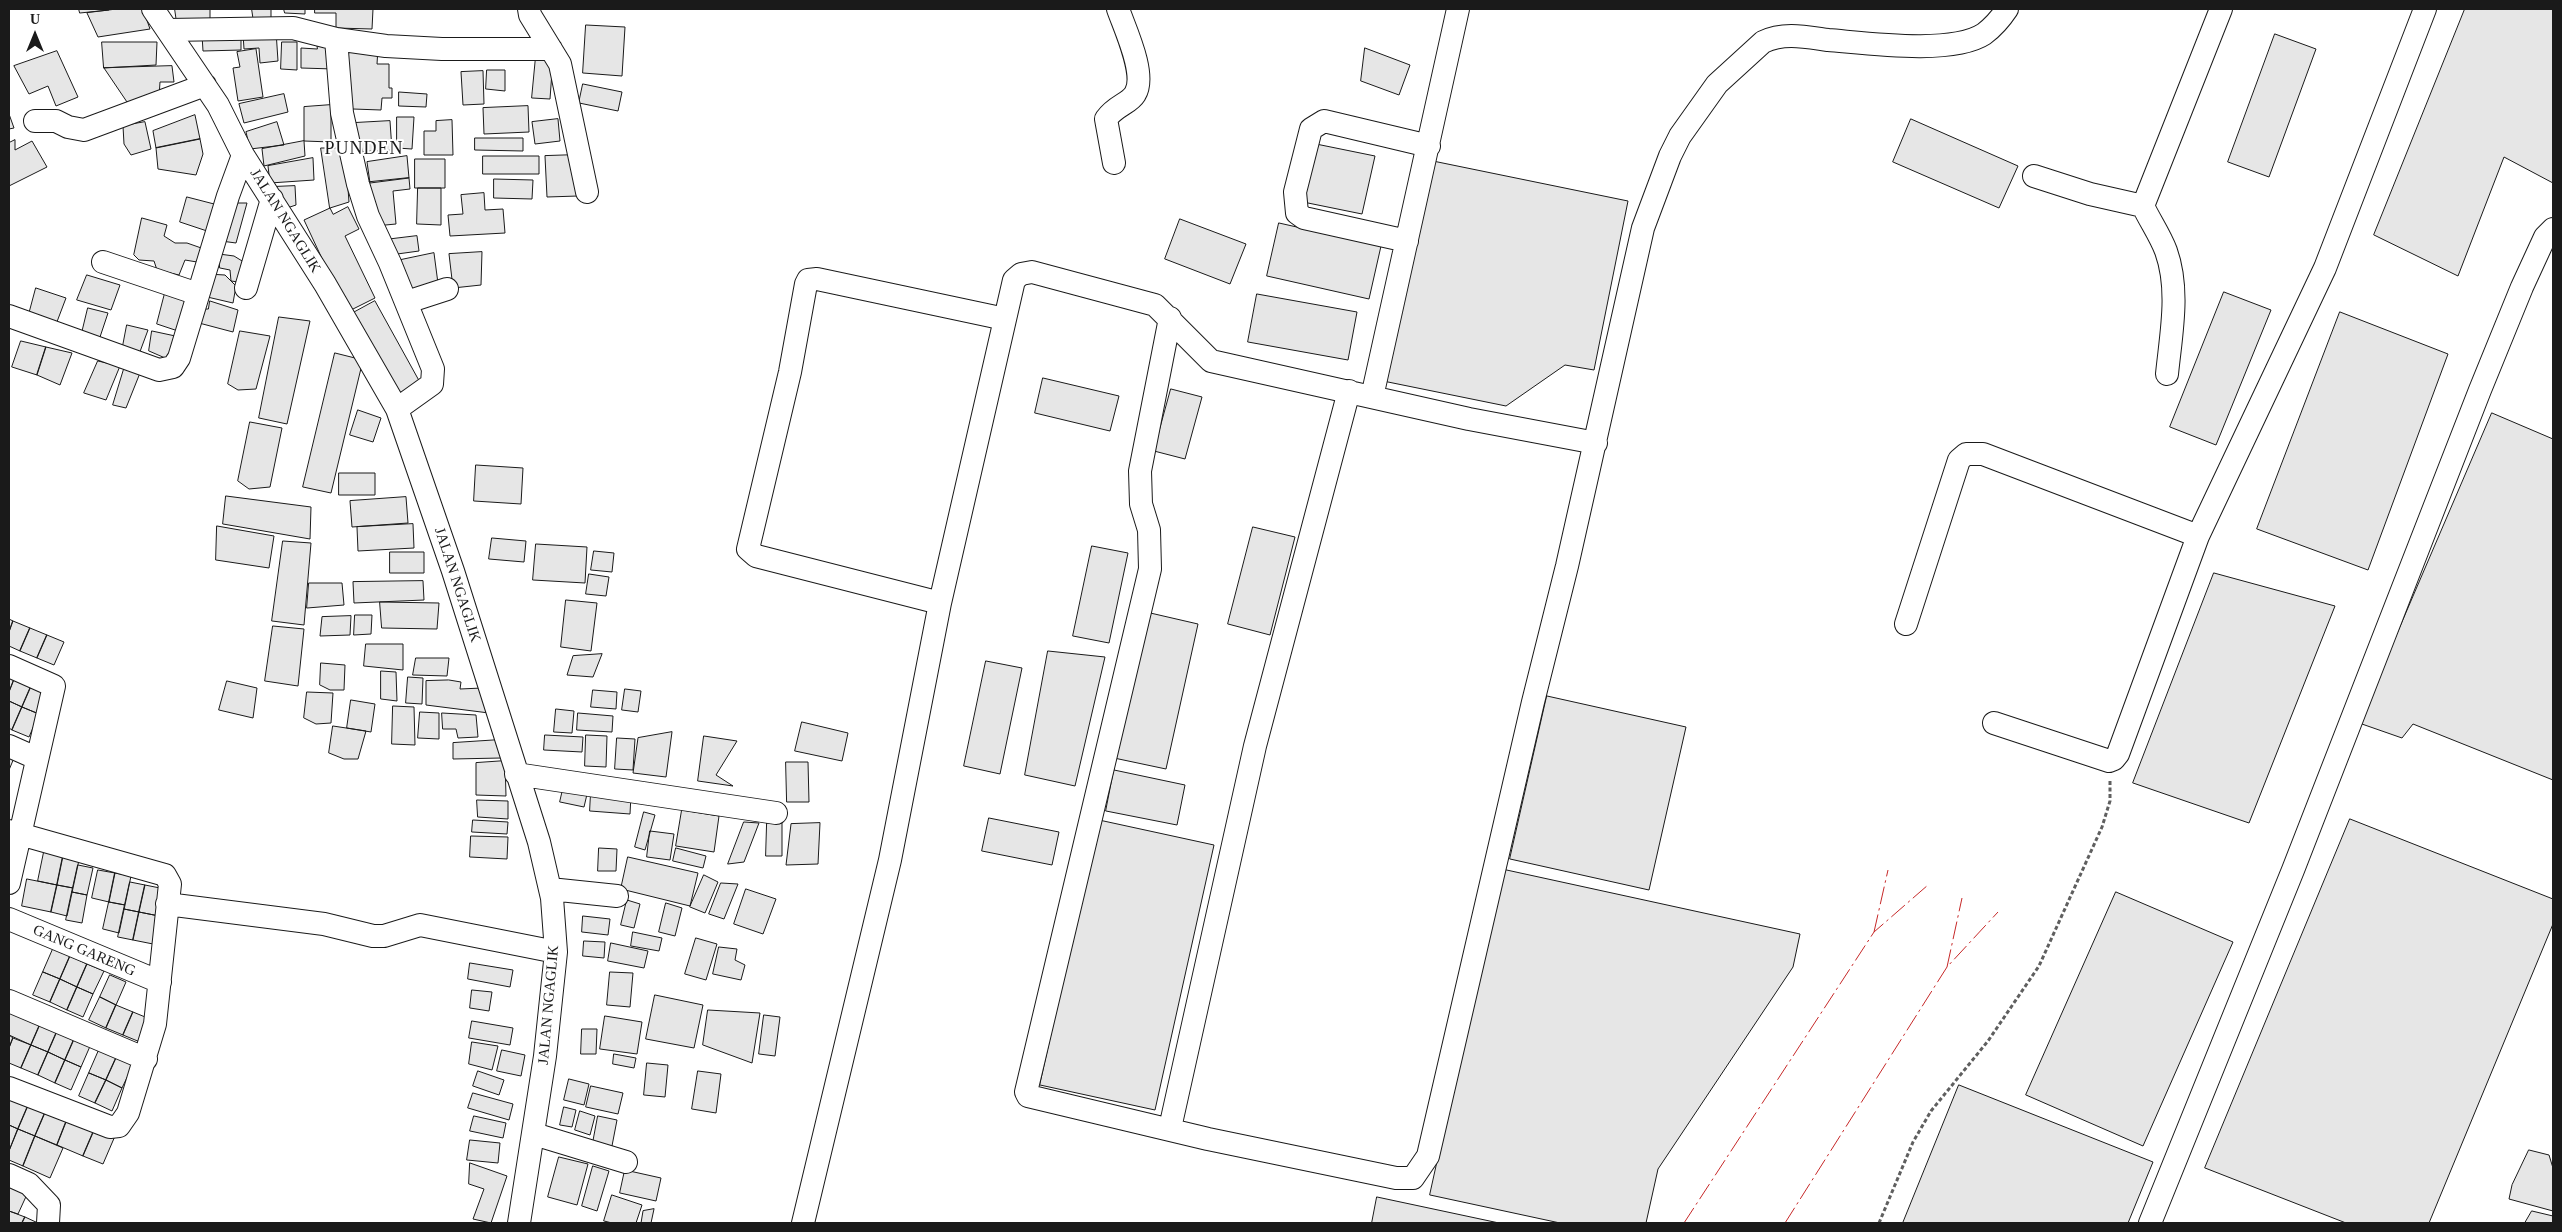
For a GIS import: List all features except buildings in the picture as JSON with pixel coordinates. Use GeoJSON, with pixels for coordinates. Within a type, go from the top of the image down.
{"type":"FeatureCollection","features":[{"type":"Feature","properties":{"kind":"street","name":"JALAN NGAGLIK"},"geometry":{"type":"LineString","coordinates":[[153,9],[205,85],[243,155],[272,199],[397,408],[453,571],[539,842],[550,889],[556,952],[534,1134],[519,1223]]}},
{"type":"Feature","properties":{"kind":"street"},"geometry":{"type":"LineString","coordinates":[[529,9],[530,15],[560,64],[587,192]]}},
{"type":"Feature","properties":{"kind":"street"},"geometry":{"type":"LineString","coordinates":[[1114,163],[1106,119],[1113,109],[1131,100],[1136,94],[1139,76],[1118,9]]}},
{"type":"Feature","properties":{"kind":"street"},"geometry":{"type":"LineString","coordinates":[[1372,397],[1458,9]]}},
{"type":"Feature","properties":{"kind":"street"},"geometry":{"type":"LineString","coordinates":[[1170,318],[1140,471],[1141,504],[1149,530],[1150,569],[1026,1092],[1028,1096],[1170,1128],[1226,1143],[1396,1178],[1412,1178],[1428,1156],[1596,443],[1643,228],[1670,156],[1717,84],[1763,42],[1772,38],[1789,36],[1866,44],[1942,46],[1958,44],[1984,34],[2007,9]]}},
{"type":"Feature","properties":{"kind":"street"},"geometry":{"type":"LineString","coordinates":[[2166,374],[2174,302],[2173,285],[2166,251],[2143,206],[2221,9]]}},
{"type":"Feature","properties":{"kind":"street"},"geometry":{"type":"LineString","coordinates":[[1994,723],[2108,761],[2114,759],[2118,754],[2198,536],[2326,268],[2425,9]]}},
{"type":"Feature","properties":{"kind":"street"},"geometry":{"type":"LineString","coordinates":[[168,30],[293,28],[336,39],[386,46],[442,49],[550,49]]}},
{"type":"Feature","properties":{"kind":"street"},"geometry":{"type":"LineString","coordinates":[[336,39],[342,113],[358,184],[368,216],[433,369],[434,378],[432,384],[397,408]]}},
{"type":"Feature","properties":{"kind":"street"},"geometry":{"type":"LineString","coordinates":[[35,121],[56,120],[68,127],[84,130],[205,85]]}},
{"type":"Feature","properties":{"kind":"street"},"geometry":{"type":"LineString","coordinates":[[1408,241],[1304,218],[1297,213],[1295,192],[1311,129],[1324,121],[1429,146]]}},
{"type":"Feature","properties":{"kind":"street"},"geometry":{"type":"LineString","coordinates":[[9,316],[158,370],[173,367],[179,358],[228,196],[243,155]]}},
{"type":"Feature","properties":{"kind":"street"},"geometry":{"type":"LineString","coordinates":[[2034,176],[2090,194],[2143,206]]}},
{"type":"Feature","properties":{"kind":"street"},"geometry":{"type":"LineString","coordinates":[[246,288],[272,199]]}},
{"type":"Feature","properties":{"kind":"street"},"geometry":{"type":"LineString","coordinates":[[2150,1223],[2293,870],[2487,373],[2541,245],[2545,237],[2553,229]]}},
{"type":"Feature","properties":{"kind":"street"},"geometry":{"type":"LineString","coordinates":[[103,262],[198,294]]}},
{"type":"Feature","properties":{"kind":"street"},"geometry":{"type":"LineString","coordinates":[[802,1223],[890,860],[940,603],[1014,280],[1021,274],[1032,272],[1155,305],[1211,361],[1469,419],[1596,443]]}},
{"type":"Feature","properties":{"kind":"street"},"geometry":{"type":"LineString","coordinates":[[940,603],[756,556],[748,549],[790,372],[806,284],[808,280],[817,279],[1005,319]]}},
{"type":"Feature","properties":{"kind":"street"},"geometry":{"type":"LineString","coordinates":[[406,302],[447,289]]}},
{"type":"Feature","properties":{"kind":"street"},"geometry":{"type":"LineString","coordinates":[[1170,1128],[1255,746],[1350,391]]}},
{"type":"Feature","properties":{"kind":"street"},"geometry":{"type":"LineString","coordinates":[[1906,624],[1959,460],[1966,454],[1983,454],[2198,536]]}},
{"type":"Feature","properties":{"kind":"street"},"geometry":{"type":"LineString","coordinates":[[9,666],[54,686],[36,758],[14,833],[9,883]]}},
{"type":"Feature","properties":{"kind":"street"},"geometry":{"type":"LineString","coordinates":[[9,746],[36,758]]}},
{"type":"Feature","properties":{"kind":"street"},"geometry":{"type":"LineString","coordinates":[[516,774],[776,813]]}},
{"type":"Feature","properties":{"kind":"street"},"geometry":{"type":"LineString","coordinates":[[9,1088],[110,1127],[119,1126],[128,1114],[155,1024],[170,884],[165,875],[14,833]]}},
{"type":"Feature","properties":{"kind":"street"},"geometry":{"type":"LineString","coordinates":[[550,889],[617,896]]}},
{"type":"Feature","properties":{"kind":"street"},"geometry":{"type":"LineString","coordinates":[[167,904],[324,924],[374,936],[384,936],[420,925],[556,952]]}},
{"type":"Feature","properties":{"kind":"street","name":"GANG GARENG"},"geometry":{"type":"LineString","coordinates":[[9,919],[160,982]]}},
{"type":"Feature","properties":{"kind":"street"},"geometry":{"type":"LineString","coordinates":[[9,1001],[146,1059]]}},
{"type":"Feature","properties":{"kind":"street"},"geometry":{"type":"LineString","coordinates":[[534,1134],[626,1162]]}},
{"type":"Feature","properties":{"kind":"street"},"geometry":{"type":"LineString","coordinates":[[9,1174],[29,1184],[49,1205],[48,1223]]}},
{"type":"Feature","properties":{"kind":"path"},"geometry":{"type":"LineString","coordinates":[[1879,1223],[1912,1142],[1931,1111],[1988,1040],[2039,966],[2108,811],[2110,792],[2108,761]]}},
{"type":"Feature","properties":{"kind":"power"},"geometry":{"type":"LineString","coordinates":[[1874,932],[1888,870]]}},
{"type":"Feature","properties":{"kind":"power"},"geometry":{"type":"LineString","coordinates":[[1684,1223],[1874,932],[1928,885]]}},
{"type":"Feature","properties":{"kind":"power"},"geometry":{"type":"LineString","coordinates":[[1947,967],[1962,898]]}},
{"type":"Feature","properties":{"kind":"power"},"geometry":{"type":"LineString","coordinates":[[1785,1223],[1947,967],[1998,912]]}},
{"type":"Feature","properties":{"kind":"district","name":"PUNDEN"},"geometry":{"type":"Point","coordinates":[364,149]}}]}
